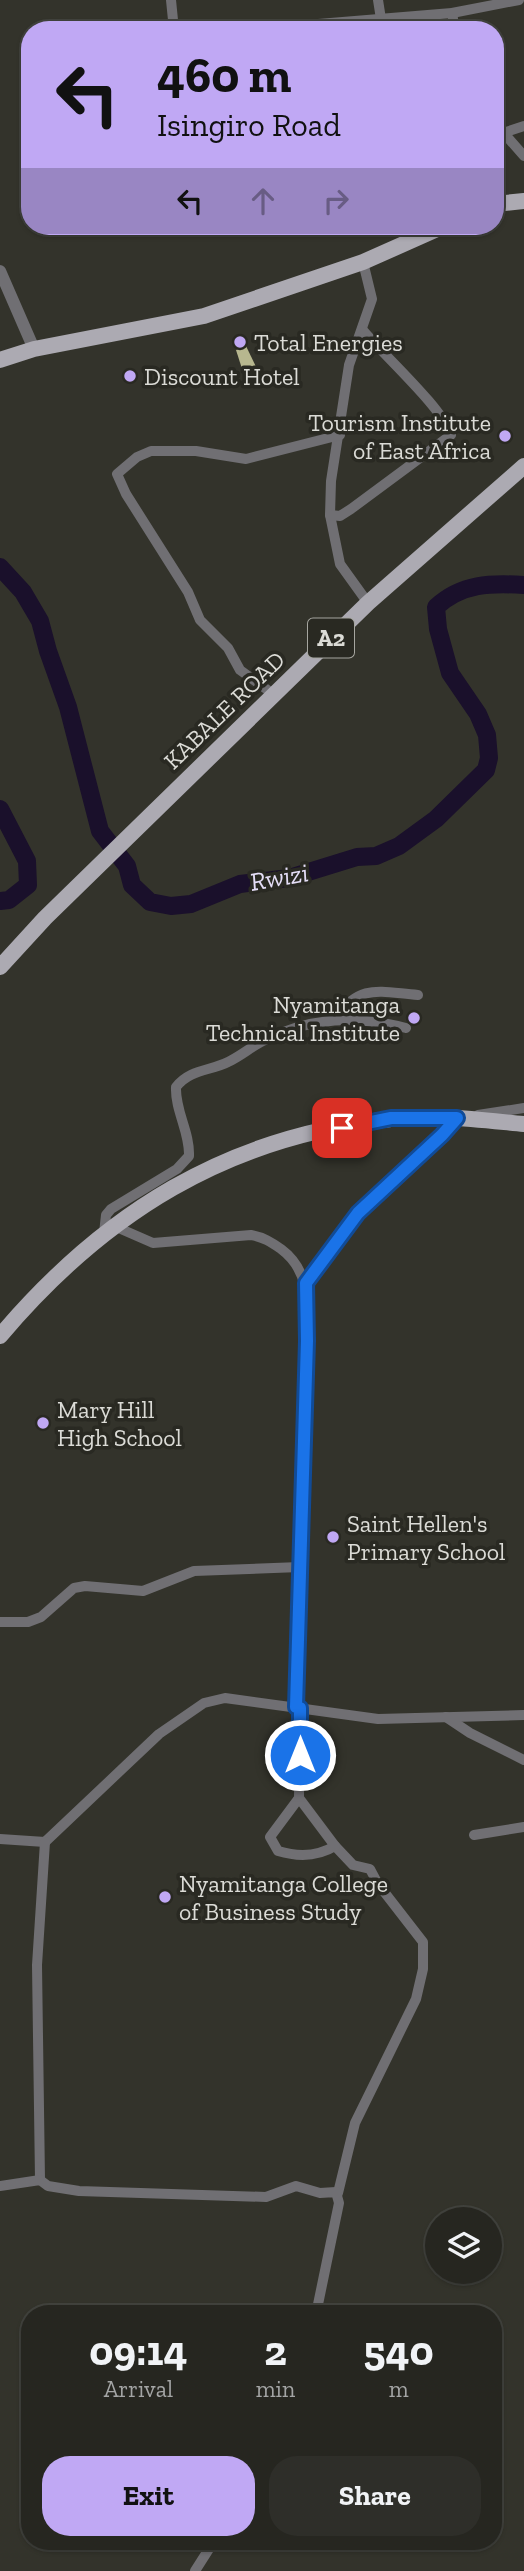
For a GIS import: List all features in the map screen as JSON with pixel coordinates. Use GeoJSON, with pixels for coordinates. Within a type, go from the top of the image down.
{"type":"FeatureCollection","features":[{"type":"Feature","properties":{"kind":"main road"},"geometry":{"type":"LineString","coordinates":[[504,203],[524,201]]}},
{"type":"Feature","properties":{"kind":"main road"},"geometry":{"type":"LineString","coordinates":[[504,211],[524,208]]}},
{"type":"Feature","properties":{"kind":"main road"},"geometry":{"type":"LineString","coordinates":[[399,245],[416,235]]}},
{"type":"Feature","properties":{"kind":"main road"},"geometry":{"type":"LineString","coordinates":[[0,360],[34,349],[204,316],[363,262],[423,235]]}},
{"type":"Feature","properties":{"kind":"main road","name":"KABALE ROAD"},"geometry":{"type":"LineString","coordinates":[[0,967],[85,879],[368,603],[524,466]]}},
{"type":"Feature","properties":{"kind":"main road"},"geometry":{"type":"LineString","coordinates":[[0,1336],[61,1270],[109,1229],[160,1195],[206,1170],[260,1147],[317,1132],[391,1118],[457,1118],[524,1124]]}},
{"type":"Feature","properties":{"kind":"street"},"geometry":{"type":"LineString","coordinates":[[171,0],[173,21]]}},
{"type":"Feature","properties":{"kind":"street"},"geometry":{"type":"LineString","coordinates":[[378,0],[381,19]]}},
{"type":"Feature","properties":{"kind":"street"},"geometry":{"type":"LineString","coordinates":[[356,21],[452,13],[519,0]]}},
{"type":"Feature","properties":{"kind":"street"},"geometry":{"type":"LineString","coordinates":[[452,13],[453,21]]}},
{"type":"Feature","properties":{"kind":"street"},"geometry":{"type":"LineString","coordinates":[[504,133],[524,126]]}},
{"type":"Feature","properties":{"kind":"street"},"geometry":{"type":"LineString","coordinates":[[504,134],[524,156]]}},
{"type":"Feature","properties":{"kind":"street"},"geometry":{"type":"LineString","coordinates":[[363,262],[372,299],[349,365],[331,481],[330,515],[340,564],[368,603]]}},
{"type":"Feature","properties":{"kind":"street"},"geometry":{"type":"LineString","coordinates":[[0,271],[34,349]]}},
{"type":"Feature","properties":{"kind":"street"},"geometry":{"type":"LineString","coordinates":[[330,515],[340,516],[351,509],[451,435],[431,405],[362,329]]}},
{"type":"Feature","properties":{"kind":"street"},"geometry":{"type":"LineString","coordinates":[[273,694],[240,670],[228,648],[200,620],[188,592],[126,494],[117,474],[131,461],[151,451],[196,451],[246,459],[340,435]]}},
{"type":"Feature","properties":{"kind":"street"},"geometry":{"type":"LineString","coordinates":[[335,1018],[355,996],[370,991],[418,995]]}},
{"type":"Feature","properties":{"kind":"street"},"geometry":{"type":"LineString","coordinates":[[318,2305],[339,2203],[338,2193],[355,2123],[416,1999],[423,1969],[423,1942],[378,1884],[370,1869],[353,1865],[299,1798],[298,1708],[306,1283],[293,1258],[261,1237],[251,1235],[153,1243],[109,1229],[106,1214],[177,1169],[188,1156],[189,1144],[176,1096],[176,1087],[181,1080],[226,1063],[264,1040],[304,1024],[335,1018],[380,1021],[406,1028]]}},
{"type":"Feature","properties":{"kind":"street"},"geometry":{"type":"LineString","coordinates":[[306,1283],[358,1213],[457,1118],[524,1108]]}},
{"type":"Feature","properties":{"kind":"street"},"geometry":{"type":"LineString","coordinates":[[0,1622],[28,1622],[41,1616],[74,1588],[85,1586],[143,1591],[194,1571],[300,1567]]}},
{"type":"Feature","properties":{"kind":"street"},"geometry":{"type":"LineString","coordinates":[[40,2180],[37,1965],[45,1842],[159,1734],[204,1703],[225,1698],[378,1719],[524,1715]]}},
{"type":"Feature","properties":{"kind":"street"},"geometry":{"type":"LineString","coordinates":[[446,1717],[524,1760]]}},
{"type":"Feature","properties":{"kind":"street"},"geometry":{"type":"LineString","coordinates":[[299,1798],[271,1837],[278,1851],[291,1855],[311,1855],[335,1846]]}},
{"type":"Feature","properties":{"kind":"street"},"geometry":{"type":"LineString","coordinates":[[474,1835],[524,1827]]}},
{"type":"Feature","properties":{"kind":"street"},"geometry":{"type":"LineString","coordinates":[[0,1839],[45,1842]]}},
{"type":"Feature","properties":{"kind":"street"},"geometry":{"type":"LineString","coordinates":[[0,2186],[40,2180],[48,2186],[79,2191],[265,2197],[296,2186],[320,2193],[338,2193]]}},
{"type":"Feature","properties":{"kind":"street"},"geometry":{"type":"LineString","coordinates":[[195,2571],[208,2550]]}},
{"type":"Feature","properties":{"kind":"building"},"geometry":{"type":"Polygon","coordinates":[[[246,346],[258,371],[244,375],[236,350],[246,346]]]}},
{"type":"Feature","properties":{"kind":"waterway","name":"Rwizi"},"geometry":{"type":"LineString","coordinates":[[0,567],[23,592],[40,621],[68,707],[100,831],[127,866],[132,885],[150,902],[171,906],[191,904],[240,884],[289,878],[357,857],[376,856],[399,846],[436,819],[486,770],[489,758],[487,735],[478,714],[450,673],[438,629],[436,607],[456,593],[477,586],[524,585]]}},
{"type":"Feature","properties":{"kind":"waterway","name":"Rwizi"},"geometry":{"type":"LineString","coordinates":[[0,809],[27,861],[28,885],[9,900],[0,901]]}},
{"type":"Feature","properties":{"kind":"place","name":"Total Energies"},"geometry":{"type":"Point","coordinates":[240,342]}},
{"type":"Feature","properties":{"kind":"place","name":"Discount Hotel"},"geometry":{"type":"Point","coordinates":[130,376]}},
{"type":"Feature","properties":{"kind":"place","name":"Tourism Institute of East Africa"},"geometry":{"type":"Point","coordinates":[505,436]}},
{"type":"Feature","properties":{"kind":"place","name":"Nyamitanga Technical Institute"},"geometry":{"type":"Point","coordinates":[414,1018]}},
{"type":"Feature","properties":{"kind":"place","name":"Mary Hill High School"},"geometry":{"type":"Point","coordinates":[43,1423]}},
{"type":"Feature","properties":{"kind":"place","name":"Saint Hellen's Primary School"},"geometry":{"type":"Point","coordinates":[333,1537]}},
{"type":"Feature","properties":{"kind":"place","name":"Nyamitanga College of Business Study"},"geometry":{"type":"Point","coordinates":[165,1897]}},
{"type":"Feature","properties":{"kind":"route"},"geometry":{"type":"LineString","coordinates":[[300,1755],[300,1708],[296,1707],[307,1341],[306,1283],[358,1213],[457,1118],[391,1118],[342,1128]]}}]}
